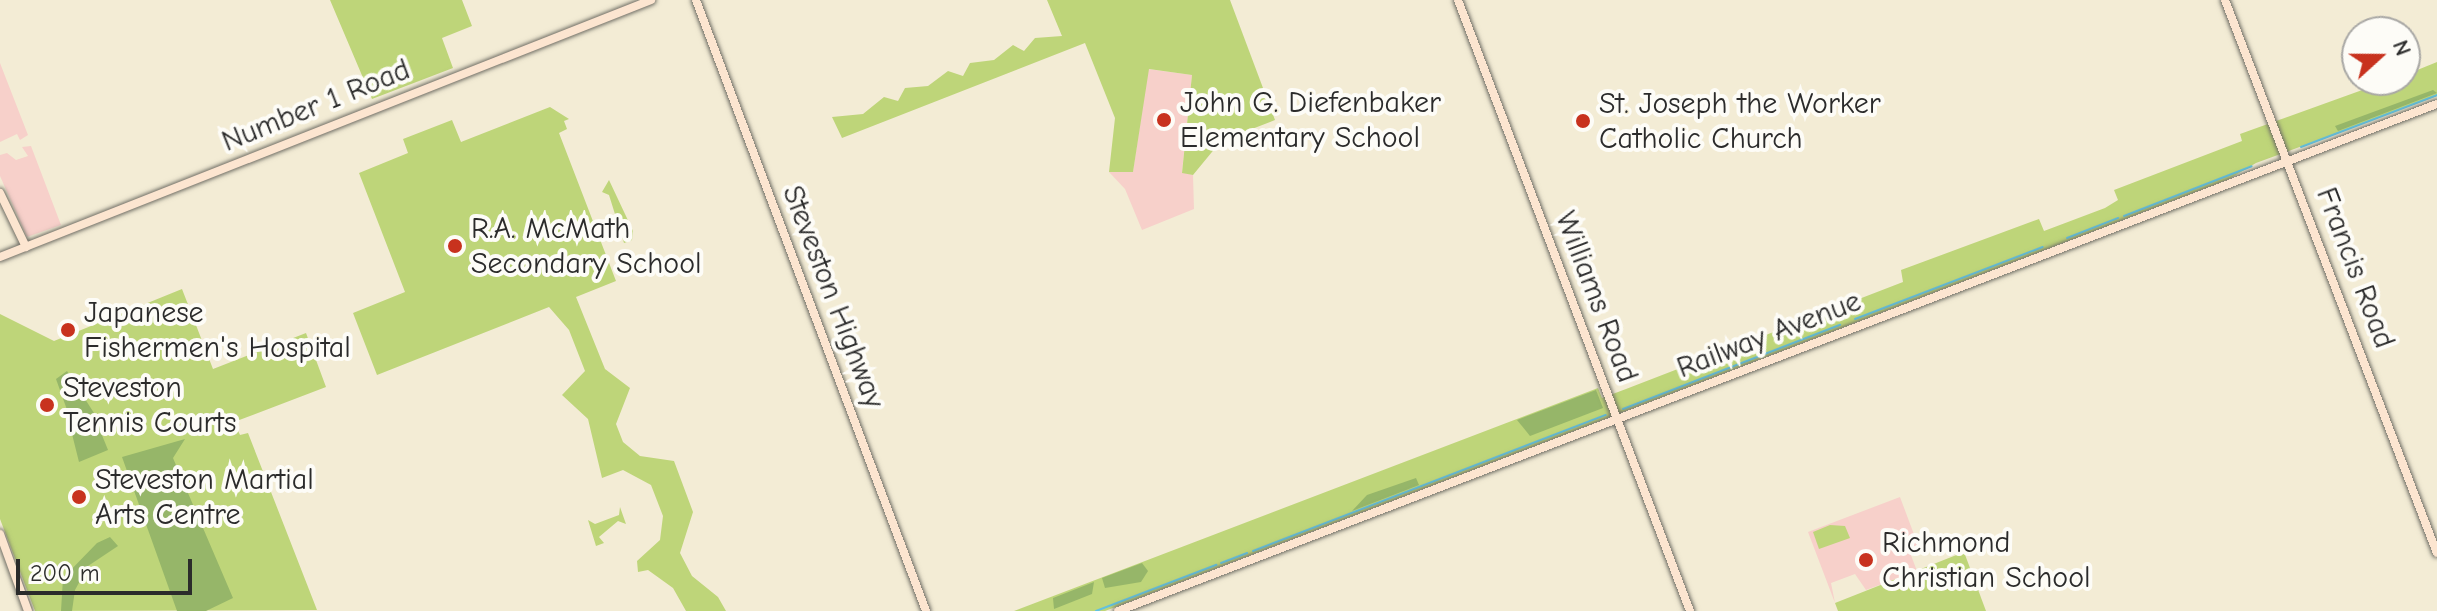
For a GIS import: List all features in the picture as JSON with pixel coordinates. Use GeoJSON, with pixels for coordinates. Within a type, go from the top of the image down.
{"type":"FeatureCollection","features":[{"type":"Feature","properties":{"kind":"street","name":"Number 1 Road"},"geometry":{"type":"LineString","coordinates":[[0,257],[651,0]]}},
{"type":"Feature","properties":{"kind":"street","name":"Steveston Highway"},"geometry":{"type":"LineString","coordinates":[[696,0],[926,611]]}},
{"type":"Feature","properties":{"kind":"street","name":"Williams Road"},"geometry":{"type":"LineString","coordinates":[[1458,0],[1690,611]]}},
{"type":"Feature","properties":{"kind":"street","name":"Francis Road"},"geometry":{"type":"LineString","coordinates":[[2225,0],[2437,553]]}},
{"type":"Feature","properties":{"kind":"street","name":"Railway Avenue"},"geometry":{"type":"LineString","coordinates":[[1118,611],[2437,104]]}},
{"type":"Feature","properties":{"kind":"street"},"geometry":{"type":"LineString","coordinates":[[0,193],[18,239],[26,247]]}},
{"type":"Feature","properties":{"kind":"street"},"geometry":{"type":"LineString","coordinates":[[0,534],[28,611]]}},
{"type":"Feature","properties":{"kind":"shaded area"},"geometry":{"type":"Polygon","coordinates":[[[0,63],[28,135],[20,140],[17,134],[0,142],[0,63]]]}},
{"type":"Feature","properties":{"kind":"shaded area","name":"John G. Diefenbaker Elementary School"},"geometry":{"type":"Polygon","coordinates":[[[1148,69],[1192,75],[1182,172],[1193,175],[1194,209],[1142,230],[1125,189],[1109,172],[1133,172],[1148,69]]]}},
{"type":"Feature","properties":{"kind":"shaded area"},"geometry":{"type":"Polygon","coordinates":[[[31,146],[61,225],[27,237],[0,176],[0,155],[7,153],[16,160],[28,156],[22,147],[31,146]]]}},
{"type":"Feature","properties":{"kind":"shaded area","name":"Richmond Christian School"},"geometry":{"type":"Polygon","coordinates":[[[1900,497],[1918,545],[1909,550],[1917,571],[1866,590],[1855,574],[1831,583],[1835,603],[1808,532],[1900,497]]]}},
{"type":"Feature","properties":{"kind":"green space"},"geometry":{"type":"Polygon","coordinates":[[[330,0],[462,0],[472,26],[442,38],[453,68],[372,99],[330,0]]]}},
{"type":"Feature","properties":{"kind":"green space"},"geometry":{"type":"Polygon","coordinates":[[[1047,0],[1230,0],[1275,120],[1221,141],[1193,175],[1182,173],[1192,75],[1149,69],[1133,172],[1109,172],[1115,118],[1085,43],[842,138],[832,117],[863,114],[884,97],[898,101],[905,88],[928,86],[948,71],[963,76],[970,63],[994,60],[1013,45],[1024,51],[1035,38],[1062,36],[1047,0]]]}},
{"type":"Feature","properties":{"kind":"green space"},"geometry":{"type":"Polygon","coordinates":[[[2437,62],[2437,96],[2256,163],[2229,179],[1105,611],[1014,611],[1598,388],[1602,398],[1626,389],[1903,282],[1901,270],[2039,219],[2044,231],[2105,208],[2118,200],[2114,190],[2242,141],[2240,134],[2346,96],[2421,96],[2421,68],[2437,62]]]}},
{"type":"Feature","properties":{"kind":"green space"},"geometry":{"type":"Polygon","coordinates":[[[2433,90],[2437,93],[2338,131],[2335,126],[2421,96],[2433,90]]]}},
{"type":"Feature","properties":{"kind":"green space"},"geometry":{"type":"Polygon","coordinates":[[[550,107],[569,119],[564,121],[567,129],[559,133],[616,281],[576,297],[605,369],[630,388],[616,424],[623,442],[640,456],[674,461],[693,512],[680,553],[692,576],[718,597],[726,611],[686,611],[673,588],[648,570],[638,572],[637,561],[660,540],[663,516],[651,485],[623,470],[602,478],[588,419],[562,395],[585,371],[569,330],[549,307],[377,375],[353,313],[405,292],[359,173],[408,153],[403,139],[452,120],[461,142],[550,107]]]}},
{"type":"Feature","properties":{"kind":"green space"},"geometry":{"type":"Polygon","coordinates":[[[609,180],[633,231],[632,240],[624,243],[609,195],[602,192],[609,180]]]}},
{"type":"Feature","properties":{"kind":"green space"},"geometry":{"type":"Polygon","coordinates":[[[182,289],[213,369],[306,333],[326,387],[234,422],[240,435],[248,433],[317,610],[35,611],[0,519],[0,314],[54,341],[182,289]]]}},
{"type":"Feature","properties":{"kind":"green space"},"geometry":{"type":"Polygon","coordinates":[[[67,371],[94,413],[71,421],[56,379],[67,371]]]}},
{"type":"Feature","properties":{"kind":"green space"},"geometry":{"type":"Polygon","coordinates":[[[1596,390],[1603,408],[1530,436],[1517,420],[1596,390]]]}},
{"type":"Feature","properties":{"kind":"green space"},"geometry":{"type":"Polygon","coordinates":[[[95,418],[108,450],[79,462],[72,434],[95,418]]]}},
{"type":"Feature","properties":{"kind":"green space"},"geometry":{"type":"Polygon","coordinates":[[[185,439],[173,458],[233,598],[206,611],[177,611],[122,457],[185,439]]]}},
{"type":"Feature","properties":{"kind":"green space"},"geometry":{"type":"Polygon","coordinates":[[[1416,478],[1419,485],[1352,511],[1367,495],[1416,478]]]}},
{"type":"Feature","properties":{"kind":"green space"},"geometry":{"type":"Polygon","coordinates":[[[620,507],[626,524],[618,521],[599,537],[604,543],[596,546],[588,520],[595,524],[619,515],[620,507]]]}},
{"type":"Feature","properties":{"kind":"green space"},"geometry":{"type":"Polygon","coordinates":[[[1830,525],[1845,526],[1850,538],[1819,549],[1813,532],[1830,525]]]}},
{"type":"Feature","properties":{"kind":"green space"},"geometry":{"type":"Polygon","coordinates":[[[110,537],[118,546],[88,566],[75,590],[72,611],[61,611],[63,578],[97,543],[110,537]]]}},
{"type":"Feature","properties":{"kind":"green space"},"geometry":{"type":"Polygon","coordinates":[[[1964,552],[1986,611],[1838,611],[1835,603],[1964,552]]]}},
{"type":"Feature","properties":{"kind":"green space"},"geometry":{"type":"Polygon","coordinates":[[[1142,563],[1148,571],[1141,582],[1105,588],[1102,578],[1142,563]]]}},
{"type":"Feature","properties":{"kind":"green space"},"geometry":{"type":"Polygon","coordinates":[[[1094,582],[1092,594],[1054,609],[1053,598],[1094,582]]]}},
{"type":"Feature","properties":{"kind":"waterway"},"geometry":{"type":"LineString","coordinates":[[2301,147],[2437,95]]}},
{"type":"Feature","properties":{"kind":"waterway"},"geometry":{"type":"LineString","coordinates":[[2124,216],[2252,166]]}},
{"type":"Feature","properties":{"kind":"waterway"},"geometry":{"type":"LineString","coordinates":[[2067,238],[2118,218]]}},
{"type":"Feature","properties":{"kind":"waterway"},"geometry":{"type":"LineString","coordinates":[[1855,319],[2043,247]]}},
{"type":"Feature","properties":{"kind":"waterway"},"geometry":{"type":"LineString","coordinates":[[1623,409],[1840,325]]}},
{"type":"Feature","properties":{"kind":"waterway"},"geometry":{"type":"LineString","coordinates":[[1253,551],[1606,415]]}},
{"type":"Feature","properties":{"kind":"waterway"},"geometry":{"type":"LineString","coordinates":[[1221,563],[1247,553]]}},
{"type":"Feature","properties":{"kind":"waterway"},"geometry":{"type":"LineString","coordinates":[[1096,611],[1216,565]]}},
{"type":"Feature","properties":{"kind":"place","name":"John G. Diefenbaker Elementary School"},"geometry":{"type":"Point","coordinates":[1164,120]}},
{"type":"Feature","properties":{"kind":"place","name":"St. Joseph the Worker Catholic Church"},"geometry":{"type":"Point","coordinates":[1583,121]}},
{"type":"Feature","properties":{"kind":"place","name":"R.A. McMath Secondary School"},"geometry":{"type":"Point","coordinates":[455,246]}},
{"type":"Feature","properties":{"kind":"place","name":"Japanese Fishermen's Hospital"},"geometry":{"type":"Point","coordinates":[68,330]}},
{"type":"Feature","properties":{"kind":"place","name":"Steveston Tennis Courts"},"geometry":{"type":"Point","coordinates":[47,405]}},
{"type":"Feature","properties":{"kind":"place","name":"Steveston Martial Arts Centre"},"geometry":{"type":"Point","coordinates":[79,497]}},
{"type":"Feature","properties":{"kind":"place","name":"Richmond Christian School"},"geometry":{"type":"Point","coordinates":[1866,560]}}]}
